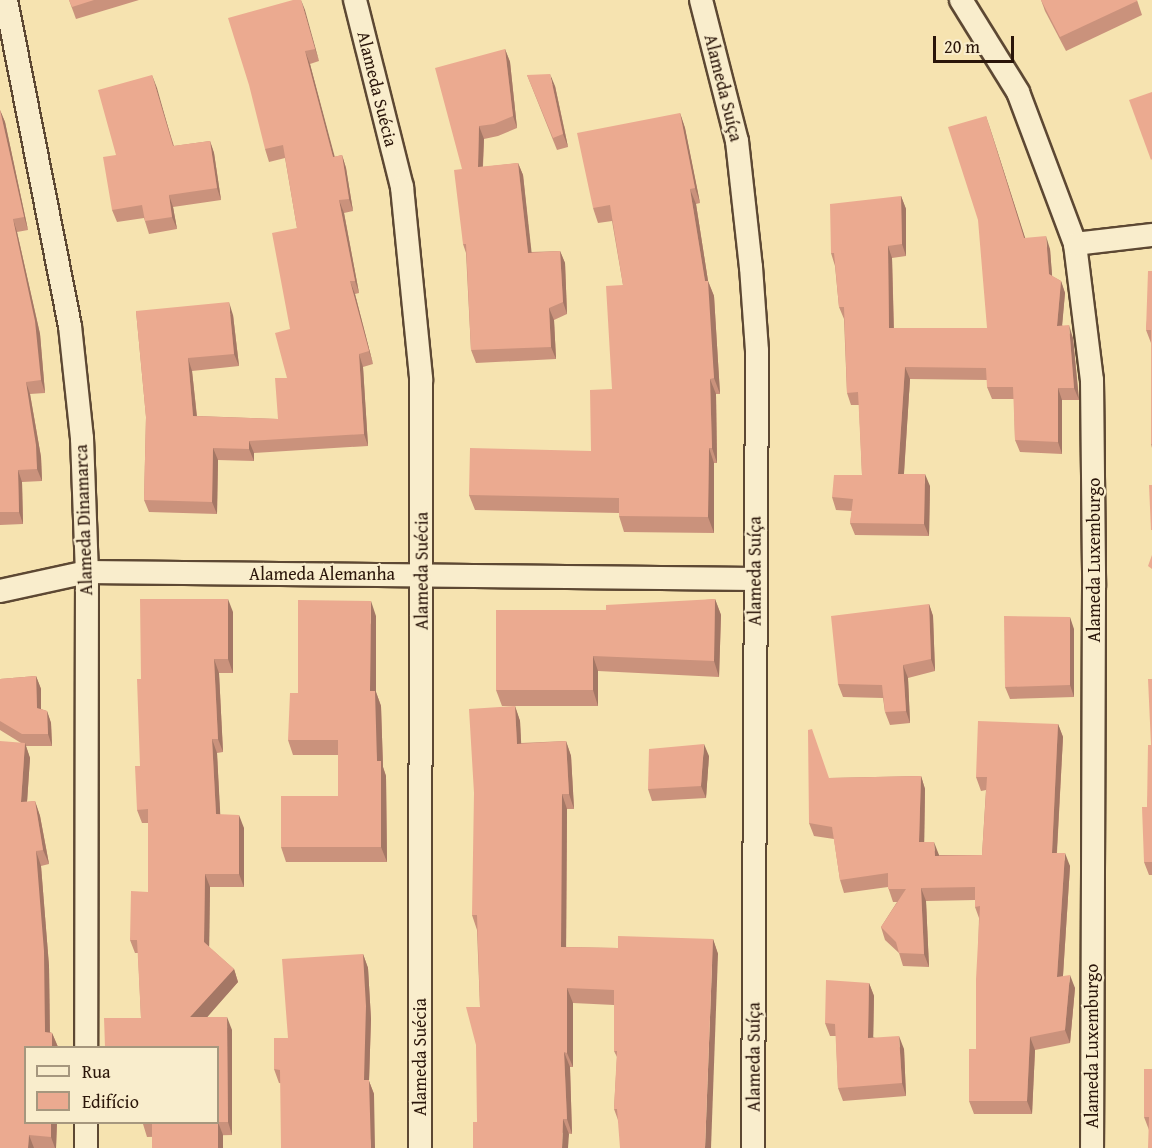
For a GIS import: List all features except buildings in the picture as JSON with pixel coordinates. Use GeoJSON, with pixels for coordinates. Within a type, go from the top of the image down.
{"type":"FeatureCollection","features":[{"type":"Feature","properties":{"kind":"street","name":"Alameda Dinamarca"},"geometry":{"type":"LineString","coordinates":[[6,0],[70,326],[82,438],[87,572],[86,1046]]}},
{"type":"Feature","properties":{"kind":"street","name":"Alameda Suécia"},"geometry":{"type":"LineString","coordinates":[[355,0],[402,187],[421,379],[420,1148]]}},
{"type":"Feature","properties":{"kind":"street","name":"Alameda Suíça"},"geometry":{"type":"LineString","coordinates":[[701,0],[737,141],[751,267],[757,351],[753,1148]]}},
{"type":"Feature","properties":{"kind":"street","name":"Alameda Luxemburgo"},"geometry":{"type":"LineString","coordinates":[[961,0],[1018,92],[1075,244],[1092,380],[1094,587],[1092,1148]]}},
{"type":"Feature","properties":{"kind":"street"},"geometry":{"type":"LineString","coordinates":[[1075,244],[1152,235]]}},
{"type":"Feature","properties":{"kind":"street","name":"Alameda Alemanha"},"geometry":{"type":"LineString","coordinates":[[0,591],[87,572],[755,579]]}},
{"type":"Feature","properties":{"kind":"street"},"geometry":{"type":"LineString","coordinates":[[86,1124],[86,1148]]}}]}
